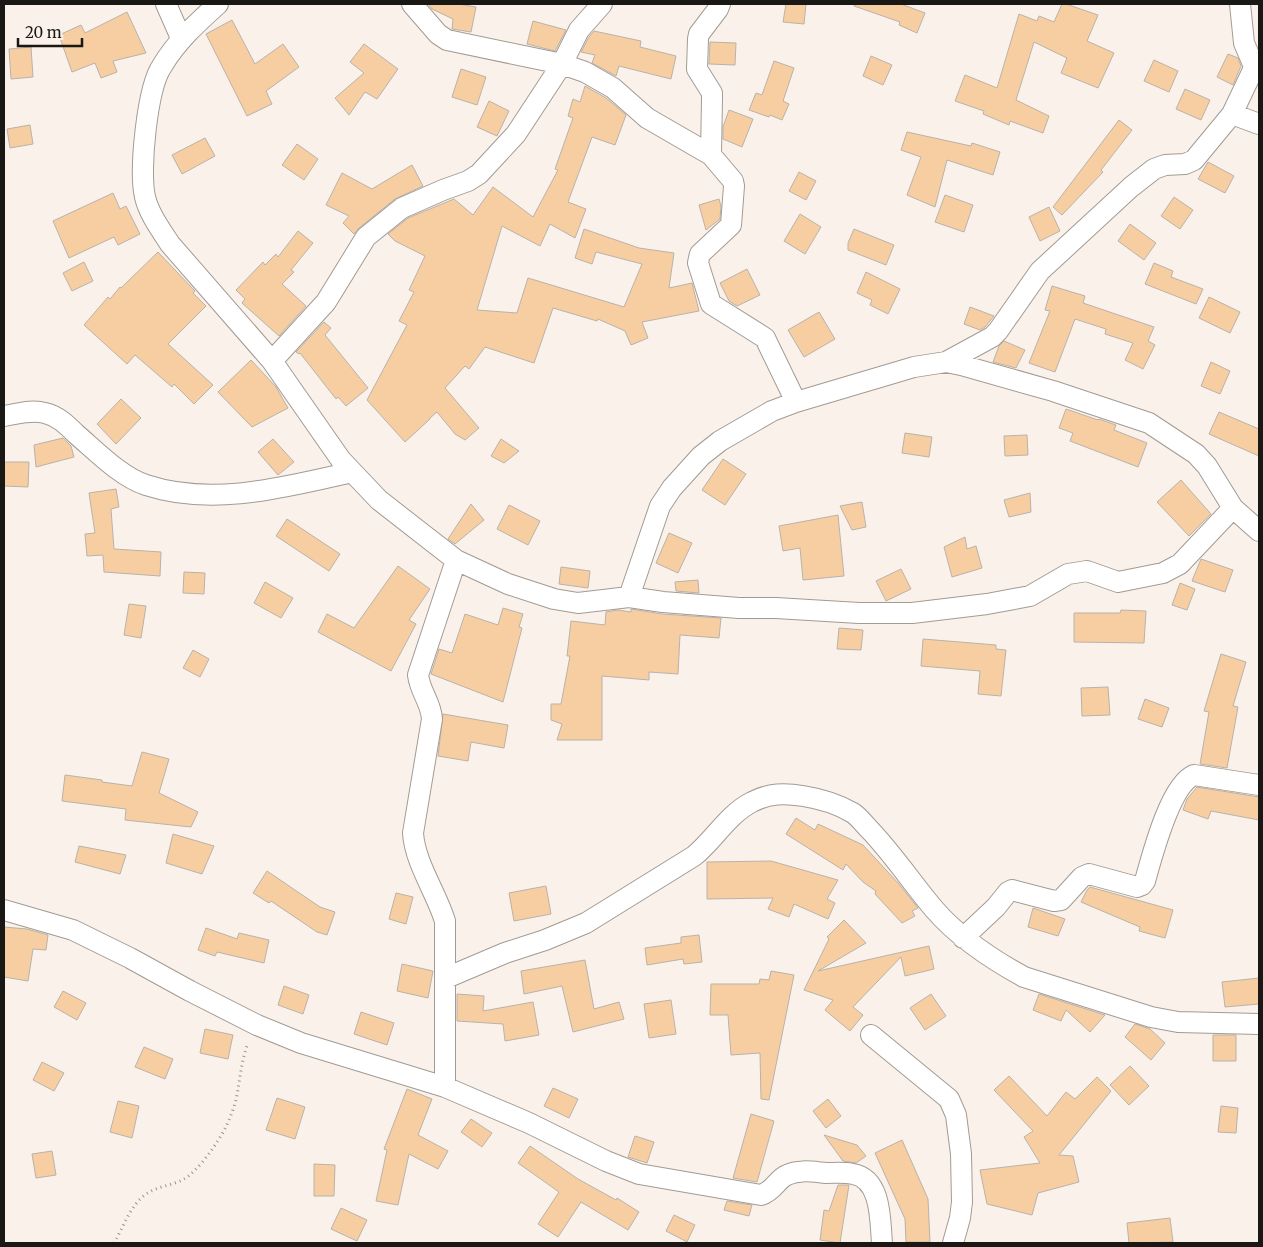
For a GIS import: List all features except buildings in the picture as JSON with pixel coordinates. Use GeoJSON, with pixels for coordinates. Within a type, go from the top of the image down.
{"type":"FeatureCollection","features":[{"type":"Feature","properties":{"kind":"street"},"geometry":{"type":"LineString","coordinates":[[166,4],[181,38]]}},
{"type":"Feature","properties":{"kind":"street"},"geometry":{"type":"LineString","coordinates":[[218,4],[181,38],[160,67],[155,79],[150,99],[142,167],[145,198],[157,224],[170,244],[272,361],[341,460],[379,500],[456,560],[508,584],[554,599],[578,603],[630,597],[663,602],[738,608],[912,613],[1022,598],[1068,574],[1087,571],[1118,582],[1163,573],[1180,564],[1233,508]]}},
{"type":"Feature","properties":{"kind":"street"},"geometry":{"type":"LineString","coordinates":[[412,4],[438,34],[447,40],[562,64],[601,80],[647,118],[711,155],[733,181],[734,186],[731,224],[700,254],[699,258],[698,264],[711,304],[765,338],[796,402]]}},
{"type":"Feature","properties":{"kind":"street"},"geometry":{"type":"LineString","coordinates":[[272,361],[326,302],[366,237],[402,208],[468,181],[479,174],[516,134],[562,64],[579,30],[602,4]]}},
{"type":"Feature","properties":{"kind":"street"},"geometry":{"type":"LineString","coordinates":[[711,155],[712,93],[697,69],[698,39],[699,34],[720,4]]}},
{"type":"Feature","properties":{"kind":"street"},"geometry":{"type":"LineString","coordinates":[[630,597],[660,506],[672,488],[701,456],[720,441],[772,411],[796,402],[931,364],[992,337],[1040,271],[1131,187],[1154,169],[1165,165],[1185,164],[1194,160],[1232,114],[1251,74],[1253,64],[1244,43],[1240,4]]}},
{"type":"Feature","properties":{"kind":"street"},"geometry":{"type":"LineString","coordinates":[[1232,114],[1259,124]]}},
{"type":"Feature","properties":{"kind":"street"},"geometry":{"type":"LineString","coordinates":[[931,364],[961,365],[1052,391],[1149,423],[1196,454],[1207,466],[1233,508],[1259,530]]}},
{"type":"Feature","properties":{"kind":"street"},"geometry":{"type":"LineString","coordinates":[[4,416],[44,412],[58,418],[118,470],[144,485],[181,494],[239,494],[276,489],[352,472]]}},
{"type":"Feature","properties":{"kind":"street"},"geometry":{"type":"LineString","coordinates":[[445,1087],[445,921],[441,906],[414,846],[413,833],[432,719],[431,708],[419,685],[418,675],[456,560]]}},
{"type":"Feature","properties":{"kind":"street"},"geometry":{"type":"LineString","coordinates":[[963,938],[1012,890],[1054,901],[1061,900],[1082,877],[1089,874],[1137,887],[1142,885],[1163,822],[1183,784],[1189,777],[1194,775],[1259,785]]}},
{"type":"Feature","properties":{"kind":"street"},"geometry":{"type":"LineString","coordinates":[[446,978],[599,917],[694,856],[744,806],[766,796],[783,794],[818,798],[855,814],[878,838],[934,909],[963,938],[1024,978],[1151,1017],[1178,1022],[1259,1024]]}},
{"type":"Feature","properties":{"kind":"street"},"geometry":{"type":"LineString","coordinates":[[4,910],[73,930],[257,1025],[301,1042],[445,1087],[529,1123],[606,1161],[639,1174],[652,1178],[760,1195],[769,1192],[786,1175],[796,1172],[854,1174],[863,1178],[875,1192],[879,1208],[882,1243]]}},
{"type":"Feature","properties":{"kind":"street"},"geometry":{"type":"LineString","coordinates":[[871,1035],[950,1099],[956,1115],[961,1154],[962,1202],[953,1243]]}},
{"type":"Feature","properties":{"kind":"path"},"geometry":{"type":"LineString","coordinates":[[114,1243],[136,1204],[145,1195],[154,1189],[183,1179],[190,1174],[217,1143],[226,1127],[236,1101],[244,1055],[257,1025]]}}]}
